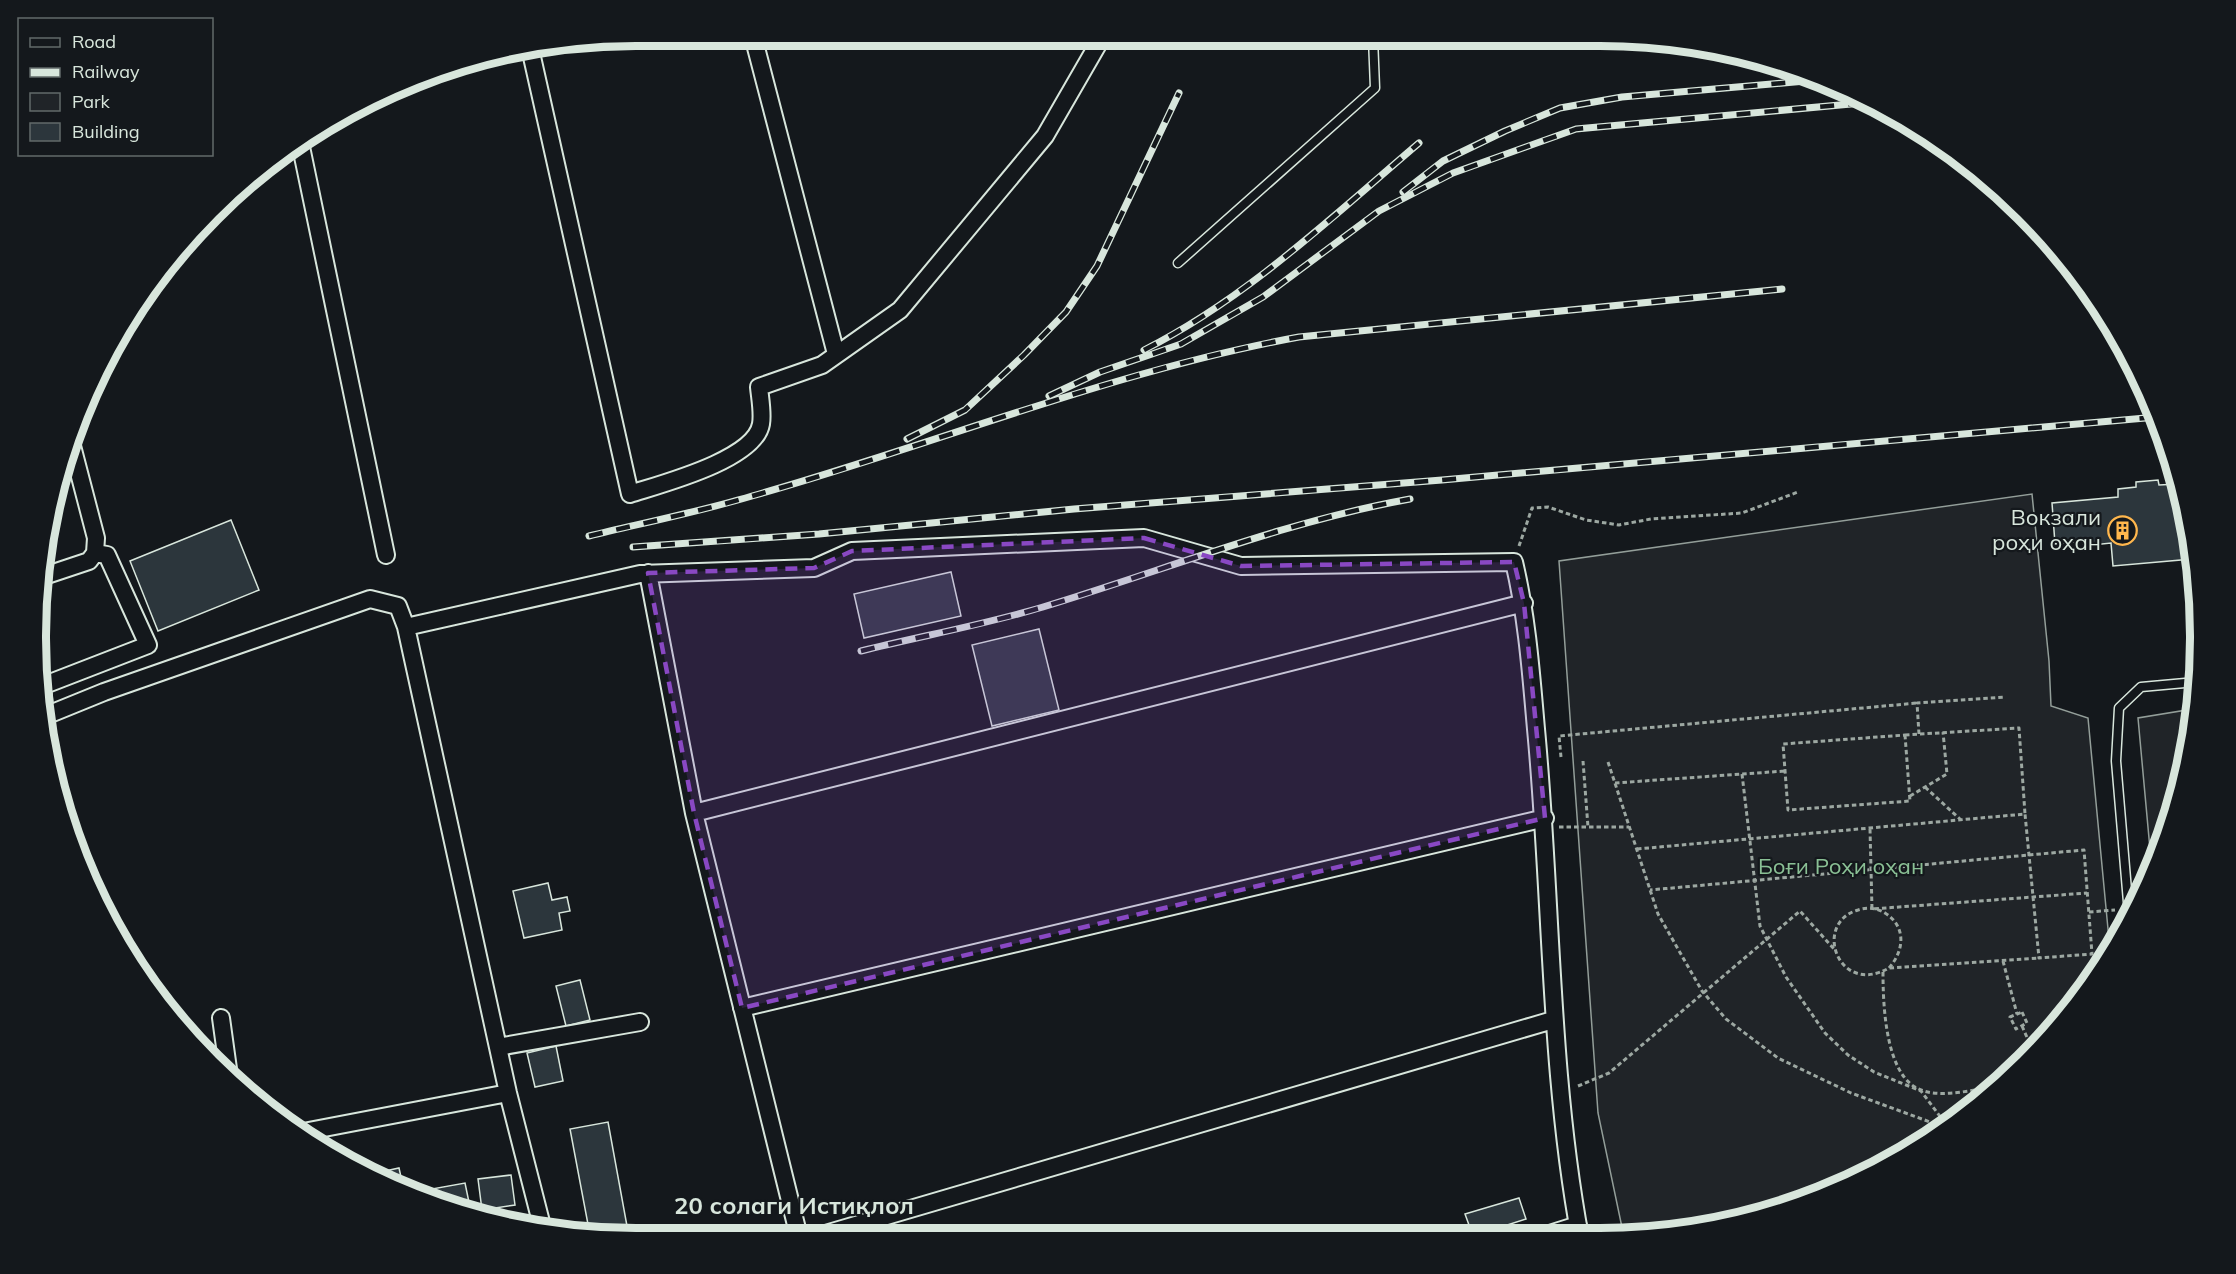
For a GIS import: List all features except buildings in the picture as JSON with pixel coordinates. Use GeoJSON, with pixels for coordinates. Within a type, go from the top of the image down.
{"type":"FeatureCollection","features":[{"type":"Feature","properties":{"kind":"street"},"geometry":{"type":"LineString","coordinates":[[756,46],[836,354]]}},
{"type":"Feature","properties":{"kind":"street"},"geometry":{"type":"LineString","coordinates":[[532,56],[630,494],[708,470],[747,445],[761,426],[759,387],[822,365],[900,310],[1045,136],[1097,46]]}},
{"type":"Feature","properties":{"kind":"street"},"geometry":{"type":"LineString","coordinates":[[302,151],[386,555]]}},
{"type":"Feature","properties":{"kind":"street"},"geometry":{"type":"LineString","coordinates":[[51,574],[89,561],[96,553],[96,538],[75,457]]}},
{"type":"Feature","properties":{"kind":"street"},"geometry":{"type":"LineString","coordinates":[[406,627],[648,573],[814,568],[852,551],[1144,538],[1241,566],[1514,562],[1524,603],[1545,823],[1553,1020],[1579,1228]]}},
{"type":"Feature","properties":{"kind":"street"},"geometry":{"type":"LineString","coordinates":[[49,683],[147,645],[107,555],[96,553]]}},
{"type":"Feature","properties":{"kind":"street"},"geometry":{"type":"LineString","coordinates":[[648,573],[694,813],[797,1228]]}},
{"type":"Feature","properties":{"kind":"street"},"geometry":{"type":"LineString","coordinates":[[52,713],[104,692],[370,599],[398,606],[406,627],[508,1093],[540,1219]]}},
{"type":"Feature","properties":{"kind":"street"},"geometry":{"type":"LineString","coordinates":[[694,813],[1524,603]]}},
{"type":"Feature","properties":{"kind":"street"},"geometry":{"type":"LineString","coordinates":[[742,1008],[1545,823]]}},
{"type":"Feature","properties":{"kind":"street"},"geometry":{"type":"LineString","coordinates":[[221,1018],[227,1062]]}},
{"type":"Feature","properties":{"kind":"street"},"geometry":{"type":"LineString","coordinates":[[846,1228],[1553,1020]]}},
{"type":"Feature","properties":{"kind":"street"},"geometry":{"type":"LineString","coordinates":[[498,1047],[640,1022]]}},
{"type":"Feature","properties":{"kind":"street"},"geometry":{"type":"LineString","coordinates":[[313,1130],[508,1093]]}},
{"type":"Feature","properties":{"kind":"lane"},"geometry":{"type":"LineString","coordinates":[[1178,263],[1375,88],[1373,46]]}},
{"type":"Feature","properties":{"kind":"lane"},"geometry":{"type":"LineString","coordinates":[[2128,900],[2116,761],[2119,708],[2141,687],[2187,683]]}},
{"type":"Feature","properties":{"kind":"path"},"geometry":{"type":"LineString","coordinates":[[1514,562],[1532,508],[1548,507],[1586,520],[1619,525],[1651,519],[1742,513],[1798,492]]}},
{"type":"Feature","properties":{"kind":"path"},"geometry":{"type":"LineString","coordinates":[[1561,757],[1559,736],[2005,697]]}},
{"type":"Feature","properties":{"kind":"path"},"geometry":{"type":"LineString","coordinates":[[1917,703],[1919,734]]}},
{"type":"Feature","properties":{"kind":"path"},"geometry":{"type":"LineString","coordinates":[[1905,735],[1910,801],[1788,810],[1783,744],[1943,732],[2019,728],[2039,958]]}},
{"type":"Feature","properties":{"kind":"path"},"geometry":{"type":"LineString","coordinates":[[1910,796],[1947,774],[1943,732]]}},
{"type":"Feature","properties":{"kind":"path"},"geometry":{"type":"LineString","coordinates":[[1583,761],[1588,827]]}},
{"type":"Feature","properties":{"kind":"path"},"geometry":{"type":"LineString","coordinates":[[1608,762],[1658,914],[1702,991],[1726,1019],[1778,1058],[1851,1093],[1933,1123]]}},
{"type":"Feature","properties":{"kind":"path"},"geometry":{"type":"LineString","coordinates":[[1615,783],[1785,771]]}},
{"type":"Feature","properties":{"kind":"path"},"geometry":{"type":"LineString","coordinates":[[1742,774],[1752,881],[1760,926],[1786,977],[1825,1033],[1848,1055],[1874,1072],[1921,1091],[1978,1089]]}},
{"type":"Feature","properties":{"kind":"path"},"geometry":{"type":"LineString","coordinates":[[1925,787],[1960,820]]}},
{"type":"Feature","properties":{"kind":"path"},"geometry":{"type":"LineString","coordinates":[[1636,849],[2025,814]]}},
{"type":"Feature","properties":{"kind":"path"},"geometry":{"type":"LineString","coordinates":[[1545,823],[1588,827],[1629,827]]}},
{"type":"Feature","properties":{"kind":"path"},"geometry":{"type":"LineString","coordinates":[[1870,828],[1872,909]]}},
{"type":"Feature","properties":{"kind":"path"},"geometry":{"type":"LineString","coordinates":[[1650,890],[2084,850],[2092,954],[1889,968]]}},
{"type":"Feature","properties":{"kind":"path"},"geometry":{"type":"LineString","coordinates":[[1835,951],[1836,929],[1851,912],[2087,893]]}},
{"type":"Feature","properties":{"kind":"path"},"geometry":{"type":"LineString","coordinates":[[1561,1089],[1584,1084],[1609,1073],[1702,991],[1800,911],[1835,951],[1847,969],[1868,976],[1883,972],[1889,968],[1901,950],[1901,938],[1892,918],[1872,909]]}},
{"type":"Feature","properties":{"kind":"path"},"geometry":{"type":"LineString","coordinates":[[2089,912],[2122,911]]}},
{"type":"Feature","properties":{"kind":"path"},"geometry":{"type":"LineString","coordinates":[[2003,961],[2017,1014]]}},
{"type":"Feature","properties":{"kind":"path"},"geometry":{"type":"LineString","coordinates":[[1883,972],[1885,1020],[1898,1068],[1909,1083],[1921,1091],[1941,1118]]}},
{"type":"Feature","properties":{"kind":"path"},"geometry":{"type":"LineString","coordinates":[[2022,1012],[2027,1023],[2022,1026],[2016,1029],[2010,1017],[2022,1012]]}},
{"type":"Feature","properties":{"kind":"path"},"geometry":{"type":"LineString","coordinates":[[2022,1026],[2029,1042]]}},
{"type":"Feature","properties":{"kind":"highlighted area"},"geometry":{"type":"Polygon","coordinates":[[[1144,538],[1241,566],[1514,562],[1524,603],[1545,818],[742,1008],[694,813],[648,573],[814,568],[852,551],[1144,538]]]}},
{"type":"Feature","properties":{"kind":"green space","name":"Боғи Роҳи оҳан"},"geometry":{"type":"Polygon","coordinates":[[[2032,494],[2049,661],[2051,706],[2088,718],[2109,934],[2067,996],[2017,1055],[1988,1081],[1927,1128],[1860,1167],[1825,1183],[1752,1207],[1676,1222],[1622,1227],[1598,1113],[1559,561],[2032,494]]]}},
{"type":"Feature","properties":{"kind":"green space"},"geometry":{"type":"Polygon","coordinates":[[[2184,710],[2169,790],[2150,849],[2138,718],[2184,710]]]}},
{"type":"Feature","properties":{"kind":"railway"},"geometry":{"type":"LineString","coordinates":[[1403,192],[1443,161],[1560,108],[1622,97],[1799,82]]}},
{"type":"Feature","properties":{"kind":"railway"},"geometry":{"type":"LineString","coordinates":[[907,439],[965,410],[1066,312],[1097,266],[1179,93]]}},
{"type":"Feature","properties":{"kind":"railway"},"geometry":{"type":"LineString","coordinates":[[1049,396],[1100,372],[1181,344],[1263,297],[1379,211],[1453,173],[1576,129],[1853,104]]}},
{"type":"Feature","properties":{"kind":"railway"},"geometry":{"type":"LineString","coordinates":[[1144,350],[1218,306],[1288,255],[1419,143]]}},
{"type":"Feature","properties":{"kind":"railway"},"geometry":{"type":"LineString","coordinates":[[589,536],[752,496],[1160,369],[1299,337],[1782,289]]}},
{"type":"Feature","properties":{"kind":"railway"},"geometry":{"type":"LineString","coordinates":[[633,547],[819,534],[1074,509],[1442,480],[2147,418]]}},
{"type":"Feature","properties":{"kind":"railway"},"geometry":{"type":"LineString","coordinates":[[861,651],[1020,613],[1316,520],[1410,499]]}},
{"type":"Feature","properties":{"kind":"place","name":"Вокзали роҳи оҳан"},"geometry":{"type":"Point","coordinates":[2122,530]}},
{"type":"Feature","properties":{"kind":"district","name":"20 солаги Истиқлол"},"geometry":{"type":"Point","coordinates":[794,1206]}}]}
